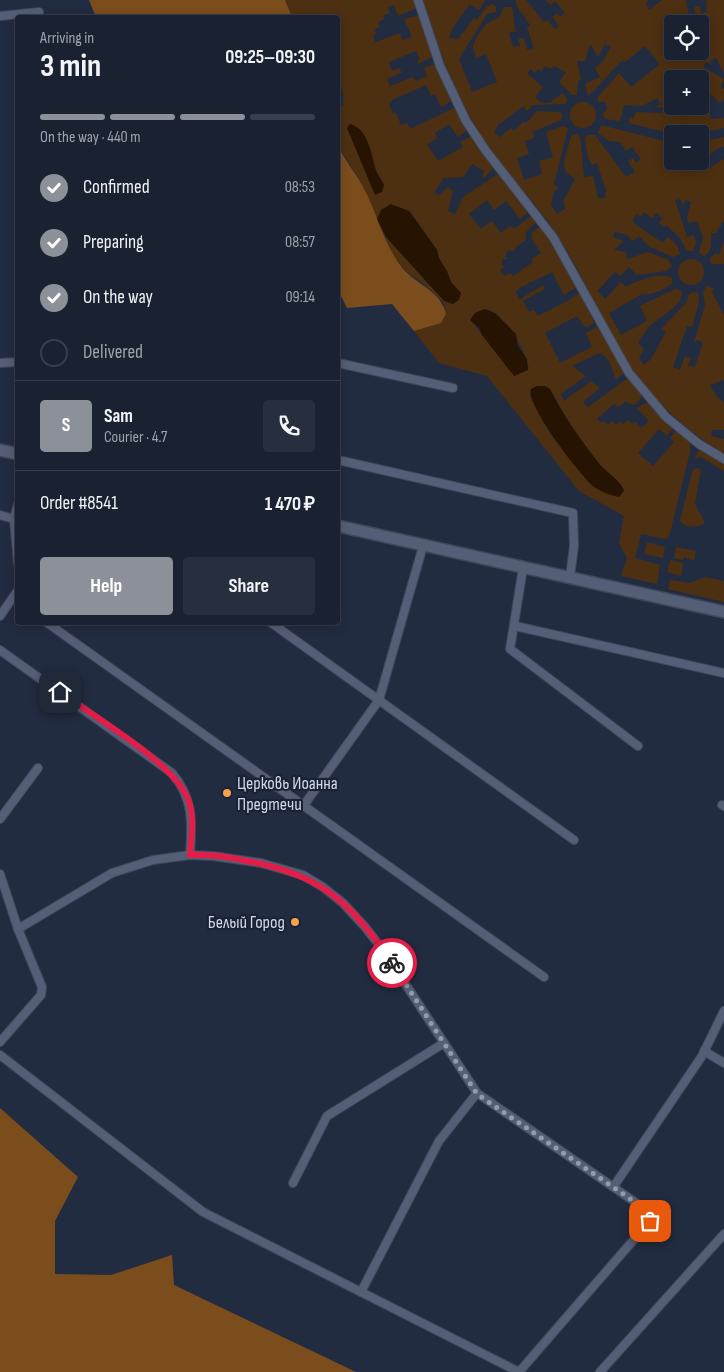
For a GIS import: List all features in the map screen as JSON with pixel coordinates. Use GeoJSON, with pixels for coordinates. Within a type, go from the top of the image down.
{"type":"FeatureCollection","features":[{"type":"Feature","properties":{"kind":"street"},"geometry":{"type":"LineString","coordinates":[[418,0],[440,66],[466,120],[486,151],[554,237],[629,373],[666,417],[699,444],[724,459]]}},
{"type":"Feature","properties":{"kind":"street"},"geometry":{"type":"LineString","coordinates":[[0,16],[39,12],[39,15]]}},
{"type":"Feature","properties":{"kind":"street"},"geometry":{"type":"LineString","coordinates":[[0,363],[15,362]]}},
{"type":"Feature","properties":{"kind":"street"},"geometry":{"type":"LineString","coordinates":[[340,363],[453,388]]}},
{"type":"Feature","properties":{"kind":"street"},"geometry":{"type":"LineString","coordinates":[[0,450],[15,453]]}},
{"type":"Feature","properties":{"kind":"street"},"geometry":{"type":"LineString","coordinates":[[340,460],[573,513],[574,546],[570,577]]}},
{"type":"Feature","properties":{"kind":"street"},"geometry":{"type":"LineString","coordinates":[[0,515],[14,519]]}},
{"type":"Feature","properties":{"kind":"street"},"geometry":{"type":"LineString","coordinates":[[15,515],[15,530]]}},
{"type":"Feature","properties":{"kind":"street"},"geometry":{"type":"LineString","coordinates":[[340,526],[724,612]]}},
{"type":"Feature","properties":{"kind":"street"},"geometry":{"type":"LineString","coordinates":[[304,805],[379,700],[424,546]]}},
{"type":"Feature","properties":{"kind":"street"},"geometry":{"type":"LineString","coordinates":[[523,568],[510,648],[638,746]]}},
{"type":"Feature","properties":{"kind":"street"},"geometry":{"type":"LineString","coordinates":[[0,616],[15,601]]}},
{"type":"Feature","properties":{"kind":"street"},"geometry":{"type":"LineString","coordinates":[[50,625],[544,977]]}},
{"type":"Feature","properties":{"kind":"street"},"geometry":{"type":"LineString","coordinates":[[274,625],[574,840]]}},
{"type":"Feature","properties":{"kind":"street"},"geometry":{"type":"LineString","coordinates":[[515,626],[724,673]]}},
{"type":"Feature","properties":{"kind":"street"},"geometry":{"type":"LineString","coordinates":[[0,650],[172,774],[186,792],[192,812],[190,855]]}},
{"type":"Feature","properties":{"kind":"street"},"geometry":{"type":"LineString","coordinates":[[0,819],[38,768]]}},
{"type":"Feature","properties":{"kind":"street"},"geometry":{"type":"LineString","coordinates":[[0,1055],[202,1212],[520,1372],[650,1221],[648,1211],[614,1186],[477,1094],[383,950],[343,903],[323,887],[303,875],[269,865],[227,857],[190,855],[153,860],[112,873],[18,929]]}},
{"type":"Feature","properties":{"kind":"street"},"geometry":{"type":"LineString","coordinates":[[0,874],[18,929],[42,987],[41,995],[0,1042]]}},
{"type":"Feature","properties":{"kind":"street"},"geometry":{"type":"LineString","coordinates":[[614,1186],[704,1051],[724,1011]]}},
{"type":"Feature","properties":{"kind":"street"},"geometry":{"type":"LineString","coordinates":[[293,1183],[327,1116],[444,1043]]}},
{"type":"Feature","properties":{"kind":"street"},"geometry":{"type":"LineString","coordinates":[[704,1051],[724,1063]]}},
{"type":"Feature","properties":{"kind":"street"},"geometry":{"type":"LineString","coordinates":[[361,1292],[439,1141],[477,1094]]}},
{"type":"Feature","properties":{"kind":"street"},"geometry":{"type":"LineString","coordinates":[[600,1372],[724,1234]]}},
{"type":"Feature","properties":{"kind":"shaded area"},"geometry":{"type":"Polygon","coordinates":[[[89,0],[285,0],[291,15],[95,15],[89,0]]]}},
{"type":"Feature","properties":{"kind":"shaded area"},"geometry":{"type":"Polygon","coordinates":[[[285,0],[415,0],[415,9],[398,16],[394,5],[388,7],[390,13],[383,15],[384,19],[378,22],[380,27],[375,29],[376,34],[373,35],[375,41],[371,44],[400,33],[402,40],[412,37],[404,19],[419,15],[432,57],[418,64],[417,61],[420,60],[416,51],[389,62],[392,71],[400,68],[401,73],[387,79],[390,86],[413,77],[416,81],[427,76],[424,68],[435,64],[451,101],[441,107],[435,94],[431,96],[426,85],[392,100],[389,104],[393,114],[396,113],[401,125],[407,123],[410,129],[454,108],[467,130],[458,137],[449,124],[435,133],[437,138],[427,144],[438,161],[463,147],[460,142],[471,136],[494,167],[484,178],[482,177],[484,171],[472,164],[463,177],[444,178],[434,192],[438,196],[448,187],[453,191],[448,211],[455,214],[463,197],[500,174],[528,212],[520,219],[506,201],[494,210],[487,200],[469,214],[481,229],[492,221],[501,233],[510,226],[514,229],[531,216],[537,221],[526,232],[526,240],[517,246],[513,252],[508,250],[505,257],[508,259],[502,259],[502,266],[505,267],[500,270],[504,276],[510,273],[513,276],[533,262],[531,259],[541,253],[532,239],[532,233],[540,226],[544,228],[577,287],[564,295],[552,272],[519,288],[516,292],[519,300],[543,285],[545,289],[523,301],[529,312],[534,310],[538,316],[577,294],[581,294],[594,323],[586,328],[577,316],[545,333],[560,363],[592,347],[586,333],[597,327],[624,370],[623,374],[616,380],[609,361],[599,353],[572,366],[586,376],[561,394],[564,401],[591,381],[600,388],[583,402],[588,407],[628,378],[641,394],[641,399],[634,405],[625,402],[619,407],[614,404],[593,422],[597,419],[601,423],[604,421],[608,425],[612,421],[616,425],[621,421],[623,424],[629,420],[632,424],[636,422],[641,428],[649,421],[637,408],[648,402],[673,428],[667,436],[659,429],[638,453],[653,466],[674,442],[670,438],[676,431],[690,442],[690,452],[669,537],[665,539],[641,534],[635,558],[660,565],[657,584],[621,576],[627,558],[619,543],[624,516],[579,491],[487,376],[439,363],[414,331],[440,323],[446,314],[443,302],[423,283],[408,273],[394,258],[361,183],[340,148],[340,106],[343,105],[343,91],[340,78],[340,15],[291,15],[285,0]],[[347,125],[375,195],[384,185],[375,168],[369,147],[347,125]],[[409,210],[386,237],[444,301],[452,283],[439,258],[437,249],[409,210]],[[487,309],[470,320],[519,374],[529,369],[524,352],[514,334],[501,319],[487,309]],[[538,386],[531,389],[530,397],[551,435],[597,488],[619,496],[624,489],[599,464],[585,446],[550,389],[538,386]]]}},
{"type":"Feature","properties":{"kind":"shaded area"},"geometry":{"type":"Polygon","coordinates":[[[423,0],[485,0],[479,10],[470,4],[453,27],[449,38],[458,39],[474,18],[477,20],[487,6],[493,4],[496,7],[496,12],[487,14],[459,59],[472,92],[497,82],[486,54],[476,58],[473,47],[482,29],[490,22],[499,18],[504,7],[511,7],[513,12],[516,31],[509,33],[513,47],[520,45],[518,39],[524,38],[527,50],[534,49],[527,27],[530,26],[517,7],[516,0],[526,0],[544,22],[547,20],[555,29],[559,26],[552,17],[557,13],[560,17],[565,13],[555,1],[550,5],[546,0],[648,0],[646,3],[649,10],[662,0],[686,0],[689,15],[664,15],[664,60],[709,60],[709,15],[695,15],[694,7],[700,6],[701,13],[707,12],[706,0],[724,0],[724,73],[716,58],[710,61],[712,65],[706,62],[703,67],[708,70],[664,70],[664,115],[709,115],[709,113],[710,119],[724,118],[724,128],[709,131],[709,125],[664,125],[664,131],[629,123],[629,117],[634,118],[636,112],[662,113],[663,108],[655,107],[660,104],[657,98],[642,106],[624,105],[620,121],[605,119],[603,113],[607,109],[605,102],[599,102],[597,98],[619,73],[631,87],[660,64],[645,46],[625,62],[623,60],[588,95],[585,84],[600,77],[595,68],[603,61],[611,47],[605,44],[598,57],[590,44],[585,61],[577,61],[581,80],[578,81],[577,95],[572,95],[559,82],[569,68],[566,72],[554,66],[550,69],[545,66],[541,71],[538,69],[535,73],[531,69],[527,73],[543,87],[535,97],[542,103],[550,103],[562,93],[567,99],[566,104],[532,105],[527,111],[523,106],[498,125],[494,133],[500,137],[511,128],[514,131],[523,122],[526,123],[537,111],[559,112],[562,114],[561,120],[532,132],[534,138],[525,141],[529,154],[517,158],[524,180],[542,174],[539,161],[553,157],[546,132],[563,126],[568,128],[554,184],[558,188],[554,192],[551,205],[557,214],[566,208],[563,202],[575,179],[565,171],[564,162],[571,136],[577,134],[580,137],[584,177],[593,176],[598,198],[605,198],[606,190],[597,163],[592,165],[588,158],[585,138],[588,135],[595,135],[626,177],[635,172],[628,161],[633,158],[636,163],[641,159],[632,147],[626,151],[620,142],[609,141],[598,133],[601,125],[664,141],[664,170],[692,170],[693,172],[696,170],[709,170],[724,159],[724,220],[716,233],[711,233],[711,246],[708,252],[703,256],[699,252],[703,237],[697,221],[689,223],[687,218],[691,202],[685,200],[683,206],[681,199],[675,200],[687,237],[694,235],[696,243],[693,251],[687,251],[680,238],[666,225],[664,227],[659,223],[668,210],[662,218],[656,213],[652,218],[644,212],[640,217],[637,214],[633,219],[635,224],[663,243],[668,237],[677,245],[680,254],[673,257],[650,247],[639,236],[633,241],[627,235],[615,232],[613,237],[624,241],[614,250],[626,252],[627,259],[648,252],[669,260],[672,267],[666,271],[637,275],[629,267],[620,276],[615,272],[597,291],[605,299],[621,282],[626,287],[655,276],[672,278],[672,283],[662,290],[650,294],[642,294],[609,313],[621,335],[647,321],[640,306],[675,289],[681,290],[680,300],[676,305],[650,326],[638,343],[644,349],[639,358],[644,365],[651,359],[666,332],[661,329],[686,303],[689,294],[698,293],[699,302],[692,327],[687,326],[673,367],[680,370],[685,356],[691,358],[688,365],[695,367],[703,342],[697,340],[694,342],[705,305],[703,291],[708,286],[714,289],[712,292],[724,315],[724,380],[710,385],[716,396],[724,402],[724,430],[712,430],[711,436],[724,439],[724,454],[676,418],[662,405],[637,375],[625,358],[573,260],[557,234],[497,159],[478,131],[450,77],[423,0]]]}},
{"type":"Feature","properties":{"kind":"shaded area"},"geometry":{"type":"Polygon","coordinates":[[[709,70],[724,79],[721,87],[724,89],[724,100],[719,103],[709,94],[709,70]]]}},
{"type":"Feature","properties":{"kind":"shaded area"},"geometry":{"type":"Polygon","coordinates":[[[583,102],[592,106],[596,115],[592,124],[583,128],[574,124],[570,115],[574,106],[583,102]]]}},
{"type":"Feature","properties":{"kind":"shaded area"},"geometry":{"type":"Polygon","coordinates":[[[350,124],[356,126],[364,135],[370,148],[376,172],[384,185],[382,192],[375,195],[347,128],[350,124]]]}},
{"type":"Feature","properties":{"kind":"shaded area"},"geometry":{"type":"Polygon","coordinates":[[[724,137],[724,148],[722,146],[709,154],[709,140],[724,137]]]}},
{"type":"Feature","properties":{"kind":"shaded area"},"geometry":{"type":"Polygon","coordinates":[[[340,149],[368,196],[397,261],[405,271],[440,300],[446,314],[441,323],[414,331],[392,304],[347,308],[340,294],[340,149]]]}},
{"type":"Feature","properties":{"kind":"shaded area"},"geometry":{"type":"Polygon","coordinates":[[[391,204],[409,211],[437,250],[451,282],[461,293],[459,300],[453,304],[444,301],[386,237],[377,219],[381,210],[391,204]]]}},
{"type":"Feature","properties":{"kind":"shaded area"},"geometry":{"type":"Polygon","coordinates":[[[724,241],[724,264],[711,264],[710,258],[715,254],[719,255],[724,241]]]}},
{"type":"Feature","properties":{"kind":"shaded area"},"geometry":{"type":"Polygon","coordinates":[[[691,259],[700,263],[704,272],[700,281],[691,285],[682,281],[678,272],[682,263],[691,259]]]}},
{"type":"Feature","properties":{"kind":"shaded area"},"geometry":{"type":"Polygon","coordinates":[[[484,309],[495,313],[516,334],[518,346],[527,359],[528,370],[514,376],[482,335],[479,328],[470,320],[475,313],[484,309]]]}},
{"type":"Feature","properties":{"kind":"shaded area"},"geometry":{"type":"Polygon","coordinates":[[[537,386],[545,386],[550,389],[585,445],[601,466],[622,487],[624,491],[619,497],[594,487],[566,455],[536,409],[531,397],[531,389],[537,386]]]}},
{"type":"Feature","properties":{"kind":"shaded area"},"geometry":{"type":"Polygon","coordinates":[[[703,450],[724,463],[724,471],[701,457],[695,459],[698,451],[703,450]]]}},
{"type":"Feature","properties":{"kind":"shaded area"},"geometry":{"type":"Polygon","coordinates":[[[695,468],[701,469],[695,504],[705,523],[699,526],[685,525],[680,521],[692,472],[695,468]]]}},
{"type":"Feature","properties":{"kind":"shaded area"},"geometry":{"type":"Polygon","coordinates":[[[647,542],[665,547],[663,558],[644,554],[647,542]]]}},
{"type":"Feature","properties":{"kind":"shaded area"},"geometry":{"type":"Polygon","coordinates":[[[676,547],[696,551],[694,561],[684,557],[683,560],[674,558],[676,547]]]}},
{"type":"Feature","properties":{"kind":"shaded area"},"geometry":{"type":"Polygon","coordinates":[[[670,560],[683,563],[681,576],[667,572],[670,560]]]}},
{"type":"Feature","properties":{"kind":"shaded area"},"geometry":{"type":"Polygon","coordinates":[[[705,577],[724,581],[724,602],[668,589],[670,580],[690,583],[705,577]]]}},
{"type":"Feature","properties":{"kind":"shaded area"},"geometry":{"type":"Polygon","coordinates":[[[0,1108],[78,1177],[55,1221],[55,1274],[111,1275],[172,1255],[174,1285],[356,1372],[0,1372],[0,1108]]]}},
{"type":"Feature","properties":{"kind":"way so far"},"geometry":{"type":"LineString","coordinates":[[392,963],[477,1094],[648,1211],[650,1221]]}},
{"type":"Feature","properties":{"kind":"place","name":"Церковь Иоанна Предтечи"},"geometry":{"type":"Point","coordinates":[227,793]}},
{"type":"Feature","properties":{"kind":"place","name":"Белый Город"},"geometry":{"type":"Point","coordinates":[295,922]}},
{"type":"Feature","properties":{"kind":"route"},"geometry":{"type":"LineString","coordinates":[[60,692],[164,766],[181,783],[192,812],[190,855],[233,858],[285,869],[303,875],[323,887],[343,903],[365,927],[392,963]]}}]}
